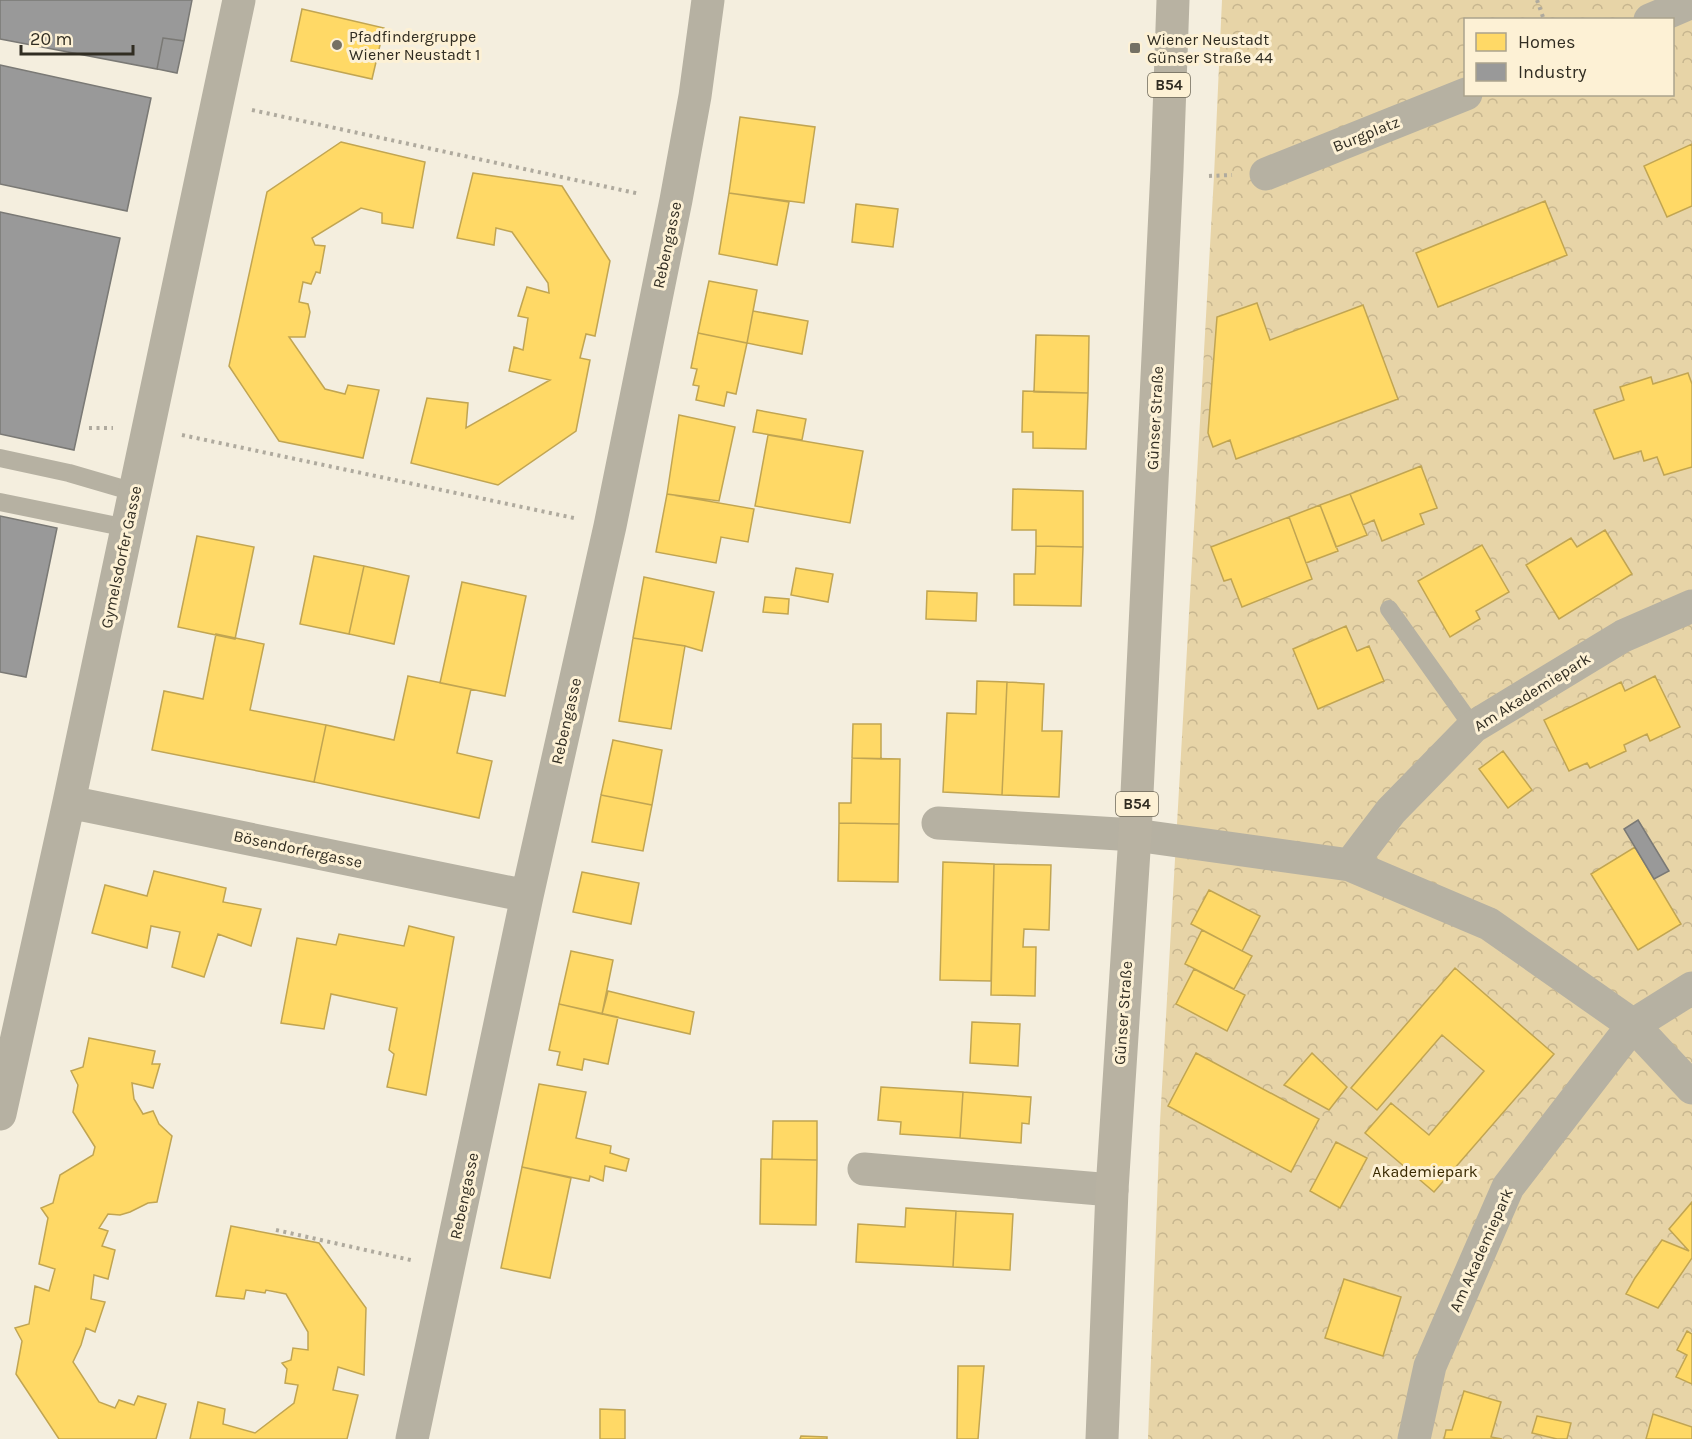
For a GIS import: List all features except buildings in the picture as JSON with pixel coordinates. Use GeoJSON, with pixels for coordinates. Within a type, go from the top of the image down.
{"type":"FeatureCollection","features":[{"type":"Feature","properties":{"kind":"main road","name":"Günser Straße"},"geometry":{"type":"LineString","coordinates":[[1102,1439],[1112,1190],[1135,836],[1173,0]]}},
{"type":"Feature","properties":{"kind":"street","name":"Gymelsdorfer Gasse"},"geometry":{"type":"LineString","coordinates":[[0,1114],[69,802],[239,0]]}},
{"type":"Feature","properties":{"kind":"street","name":"Rebengasse"},"geometry":{"type":"LineString","coordinates":[[412,1439],[527,896],[610,526],[676,200],[695,96],[708,0]]}},
{"type":"Feature","properties":{"kind":"street"},"geometry":{"type":"LineString","coordinates":[[1655,18],[1692,2]]}},
{"type":"Feature","properties":{"kind":"street","name":"Burgplatz"},"geometry":{"type":"LineString","coordinates":[[1266,174],[1464,95]]}},
{"type":"Feature","properties":{"kind":"street","name":"Am Akademiepark"},"geometry":{"type":"LineString","coordinates":[[1350,865],[1391,811],[1473,727],[1623,636],[1692,606]]}},
{"type":"Feature","properties":{"kind":"street","name":"Bösendorfergasse"},"geometry":{"type":"LineString","coordinates":[[69,802],[527,896]]}},
{"type":"Feature","properties":{"kind":"street"},"geometry":{"type":"LineString","coordinates":[[938,823],[1135,836],[1350,865],[1489,924],[1633,1025],[1692,1088]]}},
{"type":"Feature","properties":{"kind":"street","name":"Am Akademiepark"},"geometry":{"type":"LineString","coordinates":[[1414,1439],[1430,1366],[1508,1187],[1633,1025],[1692,988]]}},
{"type":"Feature","properties":{"kind":"street"},"geometry":{"type":"LineString","coordinates":[[864,1169],[1112,1190]]}},
{"type":"Feature","properties":{"kind":"lane"},"geometry":{"type":"LineString","coordinates":[[0,458],[69,473],[134,492]]}},
{"type":"Feature","properties":{"kind":"lane"},"geometry":{"type":"LineString","coordinates":[[0,502],[127,528]]}},
{"type":"Feature","properties":{"kind":"lane"},"geometry":{"type":"LineString","coordinates":[[1389,609],[1473,727]]}},
{"type":"Feature","properties":{"kind":"path"},"geometry":{"type":"LineString","coordinates":[[1537,0],[1543,18]]}},
{"type":"Feature","properties":{"kind":"path"},"geometry":{"type":"LineString","coordinates":[[217,102],[676,200]]}},
{"type":"Feature","properties":{"kind":"path"},"geometry":{"type":"LineString","coordinates":[[89,428],[148,428],[610,526]]}},
{"type":"Feature","properties":{"kind":"path"},"geometry":{"type":"LineString","coordinates":[[276,1230],[449,1268]]}},
{"type":"Feature","properties":{"kind":"green space","name":"Akademiepark"},"geometry":{"type":"Polygon","coordinates":[[[1222,0],[1692,0],[1692,1439],[1148,1439],[1160,1122],[1222,0]]]}},
{"type":"Feature","properties":{"kind":"place","name":"Pfadfindergruppe Wiener Neustadt 1"},"geometry":{"type":"Point","coordinates":[337,45]}},
{"type":"Feature","properties":{"kind":"place","name":"Wiener Neustadt Günser Straße 44"},"geometry":{"type":"Point","coordinates":[1135,48]}}]}
